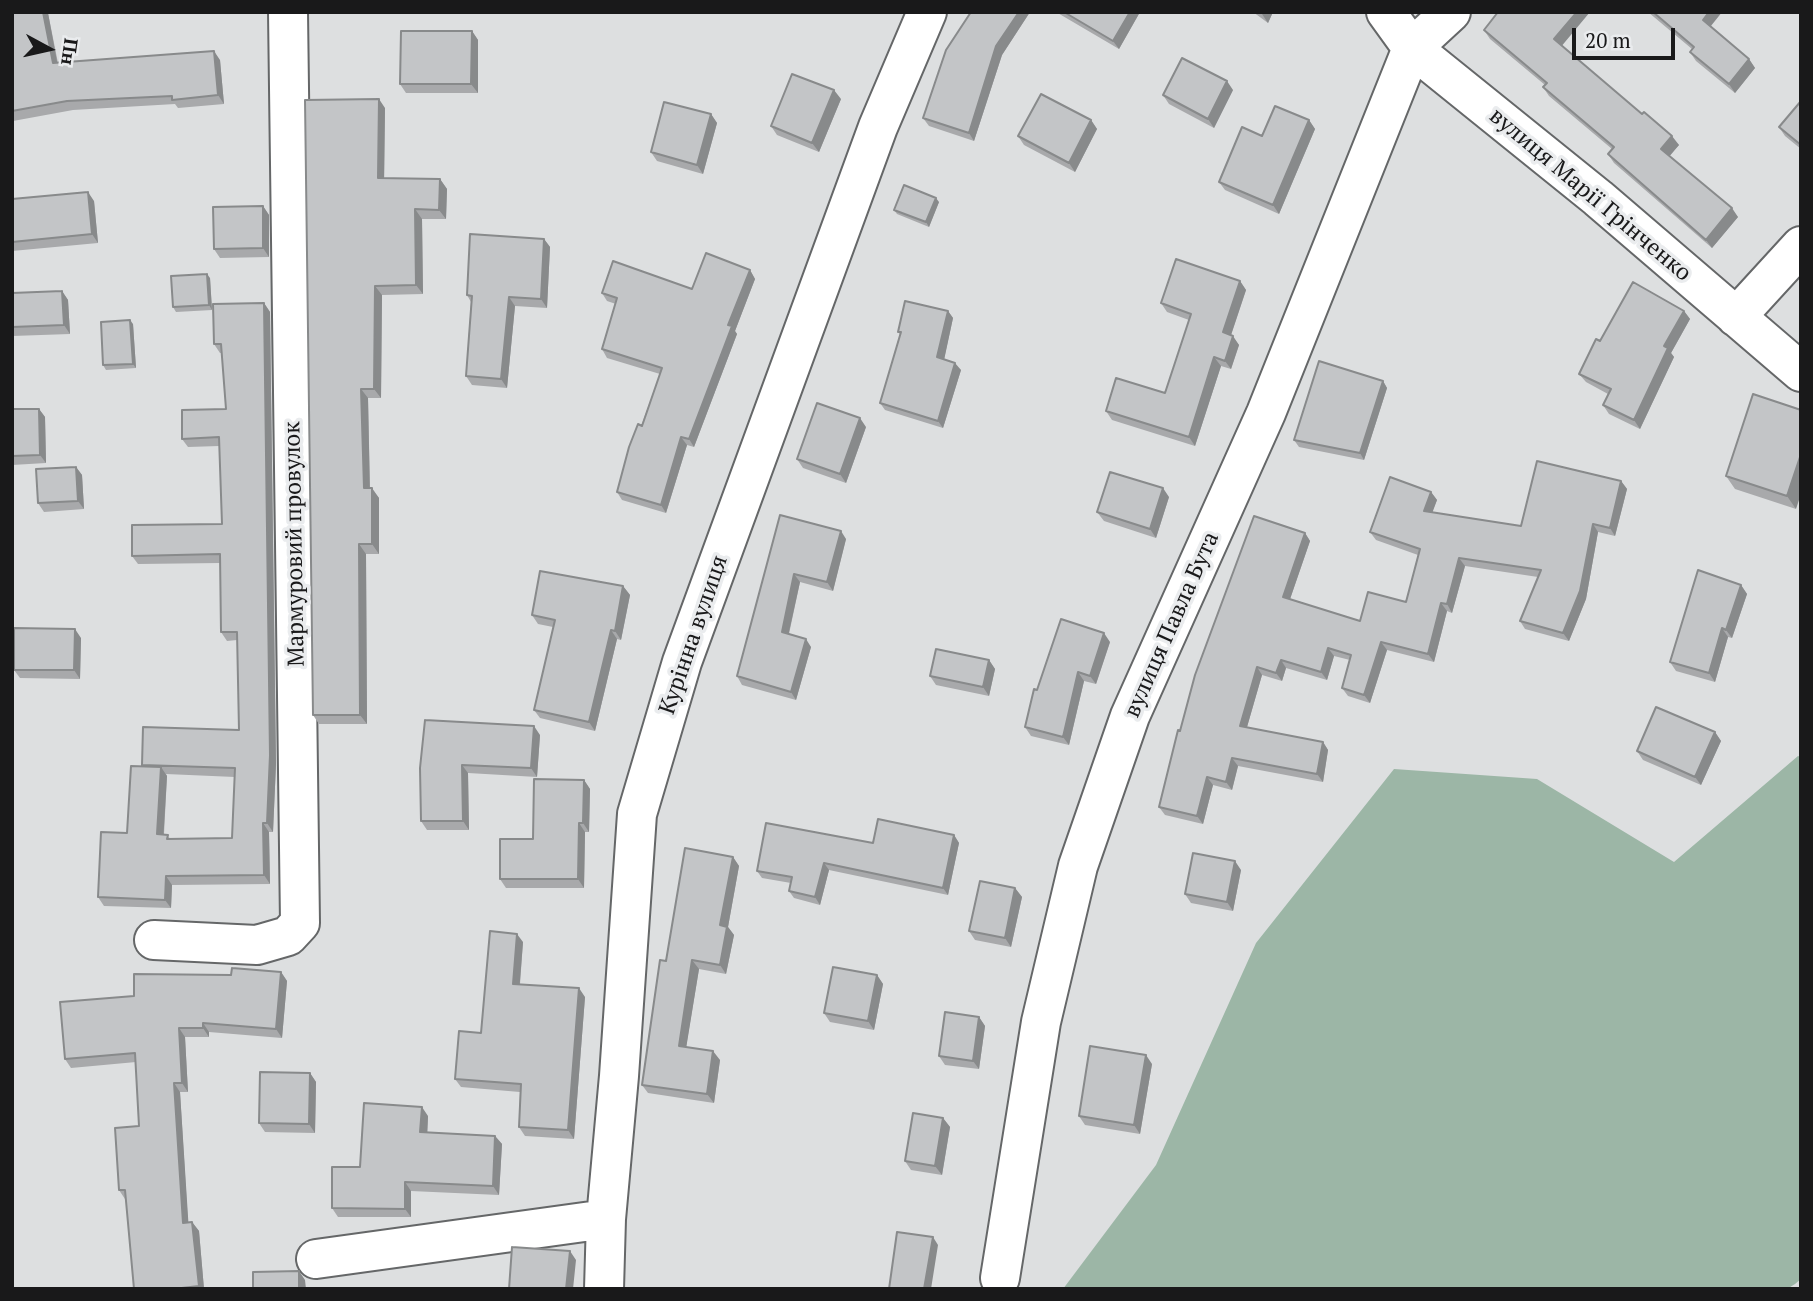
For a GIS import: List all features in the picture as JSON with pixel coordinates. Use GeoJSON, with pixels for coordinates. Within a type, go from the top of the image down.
{"type":"FeatureCollection","features":[{"type":"Feature","properties":{"kind":"street","name":"Мармуровий провулок"},"geometry":{"type":"LineString","coordinates":[[154,940],[257,945],[288,936],[300,923],[288,12]]}},
{"type":"Feature","properties":{"kind":"street","name":"Курінна вулиця"},"geometry":{"type":"LineString","coordinates":[[604,1289],[606,1219],[637,814],[682,662],[878,127],[927,12]]}},
{"type":"Feature","properties":{"kind":"street","name":"вулиця Марії Грінченко"},"geometry":{"type":"LineString","coordinates":[[1386,12],[1412,48],[1598,198],[1801,372]]}},
{"type":"Feature","properties":{"kind":"street","name":"вулиця Павла Бута"},"geometry":{"type":"LineString","coordinates":[[1000,1278],[1041,1022],[1079,866],[1130,716],[1266,413],[1412,48],[1451,12]]}},
{"type":"Feature","properties":{"kind":"street"},"geometry":{"type":"LineString","coordinates":[[1735,317],[1801,246]]}},
{"type":"Feature","properties":{"kind":"street"},"geometry":{"type":"LineString","coordinates":[[316,1259],[606,1219]]}},
{"type":"Feature","properties":{"kind":"green space"},"geometry":{"type":"Polygon","coordinates":[[[1798,756],[1801,757],[1801,1279],[1795,1284],[1787,1289],[1063,1289],[1156,1165],[1256,943],[1394,769],[1537,779],[1674,862],[1798,756]]]}},
{"type":"Feature","properties":{"kind":"building"},"geometry":{"type":"Polygon","coordinates":[[[12,12],[43,12],[53,63],[214,51],[218,95],[172,100],[172,96],[67,101],[12,111],[12,12]]]}},
{"type":"Feature","properties":{"kind":"building"},"geometry":{"type":"Polygon","coordinates":[[[971,12],[1019,12],[996,46],[969,133],[923,118],[946,50],[971,12]]]}},
{"type":"Feature","properties":{"kind":"building"},"geometry":{"type":"Polygon","coordinates":[[[1064,12],[1130,12],[1113,41],[1064,12]]]}},
{"type":"Feature","properties":{"kind":"building"},"geometry":{"type":"Polygon","coordinates":[[[1498,12],[1577,12],[1554,39],[1672,136],[1661,149],[1732,208],[1706,240],[1608,154],[1614,147],[1543,87],[1547,83],[1484,30],[1498,12]]]}},
{"type":"Feature","properties":{"kind":"building"},"geometry":{"type":"Polygon","coordinates":[[[1653,12],[1709,12],[1703,20],[1749,59],[1729,84],[1690,52],[1694,47],[1653,12]]]}},
{"type":"Feature","properties":{"kind":"building"},"geometry":{"type":"Polygon","coordinates":[[[401,31],[472,31],[471,84],[400,84],[401,31]]]}},
{"type":"Feature","properties":{"kind":"building"},"geometry":{"type":"Polygon","coordinates":[[[1182,58],[1227,81],[1208,119],[1163,95],[1182,58]]]}},
{"type":"Feature","properties":{"kind":"building"},"geometry":{"type":"Polygon","coordinates":[[[792,74],[834,90],[812,143],[771,126],[792,74]]]}},
{"type":"Feature","properties":{"kind":"building"},"geometry":{"type":"Polygon","coordinates":[[[1041,94],[1091,120],[1069,163],[1018,136],[1041,94]]]}},
{"type":"Feature","properties":{"kind":"building"},"geometry":{"type":"Polygon","coordinates":[[[379,99],[378,178],[440,179],[439,210],[415,209],[416,285],[375,286],[374,389],[361,389],[364,488],[372,488],[372,544],[359,544],[360,715],[313,715],[305,100],[379,99]]]}},
{"type":"Feature","properties":{"kind":"building"},"geometry":{"type":"Polygon","coordinates":[[[1801,101],[1801,145],[1779,127],[1801,101]]]}},
{"type":"Feature","properties":{"kind":"building"},"geometry":{"type":"Polygon","coordinates":[[[664,102],[711,114],[697,165],[651,152],[664,102]]]}},
{"type":"Feature","properties":{"kind":"building"},"geometry":{"type":"Polygon","coordinates":[[[1275,106],[1309,120],[1273,205],[1219,182],[1242,127],[1262,136],[1275,106]]]}},
{"type":"Feature","properties":{"kind":"building"},"geometry":{"type":"Polygon","coordinates":[[[904,185],[936,198],[926,222],[894,210],[904,185]]]}},
{"type":"Feature","properties":{"kind":"building"},"geometry":{"type":"Polygon","coordinates":[[[88,192],[92,234],[12,242],[12,199],[88,192]]]}},
{"type":"Feature","properties":{"kind":"building"},"geometry":{"type":"Polygon","coordinates":[[[263,206],[263,248],[214,249],[213,207],[263,206]]]}},
{"type":"Feature","properties":{"kind":"building"},"geometry":{"type":"Polygon","coordinates":[[[470,234],[544,239],[541,299],[509,297],[501,379],[466,376],[472,296],[467,295],[470,234]]]}},
{"type":"Feature","properties":{"kind":"building"},"geometry":{"type":"Polygon","coordinates":[[[706,253],[750,270],[689,439],[681,437],[661,505],[617,492],[629,447],[638,424],[642,426],[662,368],[602,349],[617,298],[602,293],[613,261],[692,289],[706,253]]]}},
{"type":"Feature","properties":{"kind":"building"},"geometry":{"type":"Polygon","coordinates":[[[1176,259],[1240,281],[1223,332],[1233,336],[1225,361],[1214,357],[1189,437],[1106,411],[1116,378],[1165,393],[1191,314],[1161,303],[1176,259]]]}},
{"type":"Feature","properties":{"kind":"building"},"geometry":{"type":"Polygon","coordinates":[[[207,274],[209,305],[173,307],[171,276],[207,274]]]}},
{"type":"Feature","properties":{"kind":"building"},"geometry":{"type":"Polygon","coordinates":[[[1633,282],[1684,311],[1664,346],[1668,348],[1634,420],[1603,405],[1611,389],[1579,374],[1596,339],[1600,341],[1633,282]]]}},
{"type":"Feature","properties":{"kind":"building"},"geometry":{"type":"Polygon","coordinates":[[[62,291],[64,325],[12,327],[12,293],[62,291]]]}},
{"type":"Feature","properties":{"kind":"building"},"geometry":{"type":"Polygon","coordinates":[[[905,301],[948,311],[937,357],[955,363],[938,421],[880,403],[901,332],[898,332],[905,301]]]}},
{"type":"Feature","properties":{"kind":"building"},"geometry":{"type":"Polygon","coordinates":[[[264,303],[270,755],[267,823],[263,823],[264,875],[166,876],[165,900],[98,897],[101,832],[127,833],[131,766],[161,767],[157,834],[168,835],[167,839],[232,838],[235,768],[142,765],[143,727],[239,730],[237,632],[221,632],[220,554],[132,556],[132,525],[222,524],[219,437],[182,439],[182,410],[226,409],[221,344],[214,344],[213,304],[264,303]]]}},
{"type":"Feature","properties":{"kind":"building"},"geometry":{"type":"Polygon","coordinates":[[[130,320],[133,364],[103,365],[101,322],[130,320]]]}},
{"type":"Feature","properties":{"kind":"building"},"geometry":{"type":"Polygon","coordinates":[[[1319,361],[1383,381],[1360,453],[1294,440],[1319,361]]]}},
{"type":"Feature","properties":{"kind":"building"},"geometry":{"type":"Polygon","coordinates":[[[1753,394],[1801,410],[1801,454],[1787,496],[1726,476],[1753,394]]]}},
{"type":"Feature","properties":{"kind":"building"},"geometry":{"type":"Polygon","coordinates":[[[817,403],[860,418],[840,474],[797,459],[817,403]]]}},
{"type":"Feature","properties":{"kind":"building"},"geometry":{"type":"Polygon","coordinates":[[[12,409],[39,409],[40,455],[12,456],[12,409]]]}},
{"type":"Feature","properties":{"kind":"building"},"geometry":{"type":"Polygon","coordinates":[[[1537,461],[1621,481],[1610,528],[1593,524],[1580,591],[1563,633],[1520,621],[1541,570],[1459,558],[1447,604],[1441,603],[1428,654],[1381,642],[1364,695],[1342,688],[1351,655],[1328,648],[1321,672],[1281,660],[1276,673],[1257,667],[1240,726],[1323,742],[1317,774],[1232,758],[1226,782],[1207,777],[1197,816],[1159,807],[1195,675],[1254,516],[1305,533],[1283,597],[1360,621],[1368,592],[1406,602],[1420,549],[1370,532],[1390,477],[1431,492],[1424,511],[1521,526],[1537,461]]]}},
{"type":"Feature","properties":{"kind":"building"},"geometry":{"type":"Polygon","coordinates":[[[76,467],[78,501],[38,503],[36,469],[76,467]]]}},
{"type":"Feature","properties":{"kind":"building"},"geometry":{"type":"Polygon","coordinates":[[[1110,472],[1163,488],[1150,529],[1097,512],[1110,472]]]}},
{"type":"Feature","properties":{"kind":"building"},"geometry":{"type":"Polygon","coordinates":[[[780,515],[841,531],[827,582],[794,574],[782,632],[806,639],[791,692],[737,676],[780,515]]]}},
{"type":"Feature","properties":{"kind":"building"},"geometry":{"type":"Polygon","coordinates":[[[1698,570],[1741,585],[1726,630],[1722,628],[1709,673],[1670,662],[1698,570]]]}},
{"type":"Feature","properties":{"kind":"building"},"geometry":{"type":"Polygon","coordinates":[[[540,571],[623,586],[615,631],[611,630],[589,722],[534,710],[555,620],[532,615],[540,571]]]}},
{"type":"Feature","properties":{"kind":"building"},"geometry":{"type":"Polygon","coordinates":[[[1061,619],[1104,633],[1090,676],[1078,672],[1063,737],[1025,727],[1034,689],[1037,690],[1061,619]]]}},
{"type":"Feature","properties":{"kind":"building"},"geometry":{"type":"Polygon","coordinates":[[[14,628],[75,629],[74,670],[14,670],[14,628]]]}},
{"type":"Feature","properties":{"kind":"building"},"geometry":{"type":"Polygon","coordinates":[[[936,649],[989,660],[983,687],[930,676],[936,649]]]}},
{"type":"Feature","properties":{"kind":"building"},"geometry":{"type":"Polygon","coordinates":[[[1656,707],[1715,732],[1695,777],[1637,751],[1656,707]]]}},
{"type":"Feature","properties":{"kind":"building"},"geometry":{"type":"Polygon","coordinates":[[[425,720],[534,726],[531,768],[462,765],[463,821],[421,821],[420,768],[425,720]]]}},
{"type":"Feature","properties":{"kind":"building"},"geometry":{"type":"Polygon","coordinates":[[[534,779],[584,780],[583,823],[579,823],[578,879],[500,879],[500,839],[533,839],[534,779]]]}},
{"type":"Feature","properties":{"kind":"building"},"geometry":{"type":"Polygon","coordinates":[[[878,819],[954,835],[943,888],[824,863],[815,897],[789,891],[792,877],[757,871],[766,823],[873,843],[878,819]]]}},
{"type":"Feature","properties":{"kind":"building"},"geometry":{"type":"Polygon","coordinates":[[[685,848],[733,857],[720,925],[727,927],[720,965],[692,960],[679,1046],[713,1051],[707,1094],[642,1085],[660,960],[666,961],[685,848]]]}},
{"type":"Feature","properties":{"kind":"building"},"geometry":{"type":"Polygon","coordinates":[[[1193,853],[1235,861],[1227,902],[1185,894],[1193,853]]]}},
{"type":"Feature","properties":{"kind":"building"},"geometry":{"type":"Polygon","coordinates":[[[980,881],[1015,888],[1005,938],[969,931],[980,881]]]}},
{"type":"Feature","properties":{"kind":"building"},"geometry":{"type":"Polygon","coordinates":[[[490,931],[517,934],[513,984],[579,988],[568,1130],[519,1127],[521,1084],[455,1079],[459,1031],[481,1033],[490,931]]]}},
{"type":"Feature","properties":{"kind":"building"},"geometry":{"type":"Polygon","coordinates":[[[833,967],[877,975],[868,1021],[824,1013],[833,967]]]}},
{"type":"Feature","properties":{"kind":"building"},"geometry":{"type":"Polygon","coordinates":[[[232,968],[281,972],[276,1029],[203,1023],[203,1028],[179,1028],[182,1083],[174,1083],[183,1223],[192,1222],[199,1286],[134,1289],[125,1190],[119,1190],[115,1128],[139,1126],[135,1053],[65,1059],[60,1002],[134,996],[134,974],[231,975],[232,968]]]}},
{"type":"Feature","properties":{"kind":"building"},"geometry":{"type":"Polygon","coordinates":[[[945,1012],[979,1017],[973,1061],[939,1056],[945,1012]]]}},
{"type":"Feature","properties":{"kind":"building"},"geometry":{"type":"Polygon","coordinates":[[[1090,1046],[1146,1055],[1134,1125],[1079,1116],[1090,1046]]]}},
{"type":"Feature","properties":{"kind":"building"},"geometry":{"type":"Polygon","coordinates":[[[260,1072],[310,1073],[309,1124],[259,1123],[260,1072]]]}},
{"type":"Feature","properties":{"kind":"building"},"geometry":{"type":"Polygon","coordinates":[[[364,1103],[422,1107],[420,1132],[495,1136],[493,1186],[405,1182],[405,1209],[332,1208],[332,1167],[360,1167],[364,1103]]]}},
{"type":"Feature","properties":{"kind":"building"},"geometry":{"type":"Polygon","coordinates":[[[913,1113],[943,1118],[935,1166],[905,1161],[913,1113]]]}},
{"type":"Feature","properties":{"kind":"building"},"geometry":{"type":"Polygon","coordinates":[[[897,1232],[933,1237],[924,1289],[889,1289],[897,1232]]]}},
{"type":"Feature","properties":{"kind":"building"},"geometry":{"type":"Polygon","coordinates":[[[512,1247],[570,1251],[566,1289],[509,1289],[512,1247]]]}},
{"type":"Feature","properties":{"kind":"building"},"geometry":{"type":"Polygon","coordinates":[[[299,1271],[299,1289],[253,1289],[253,1272],[299,1271]]]}}]}
